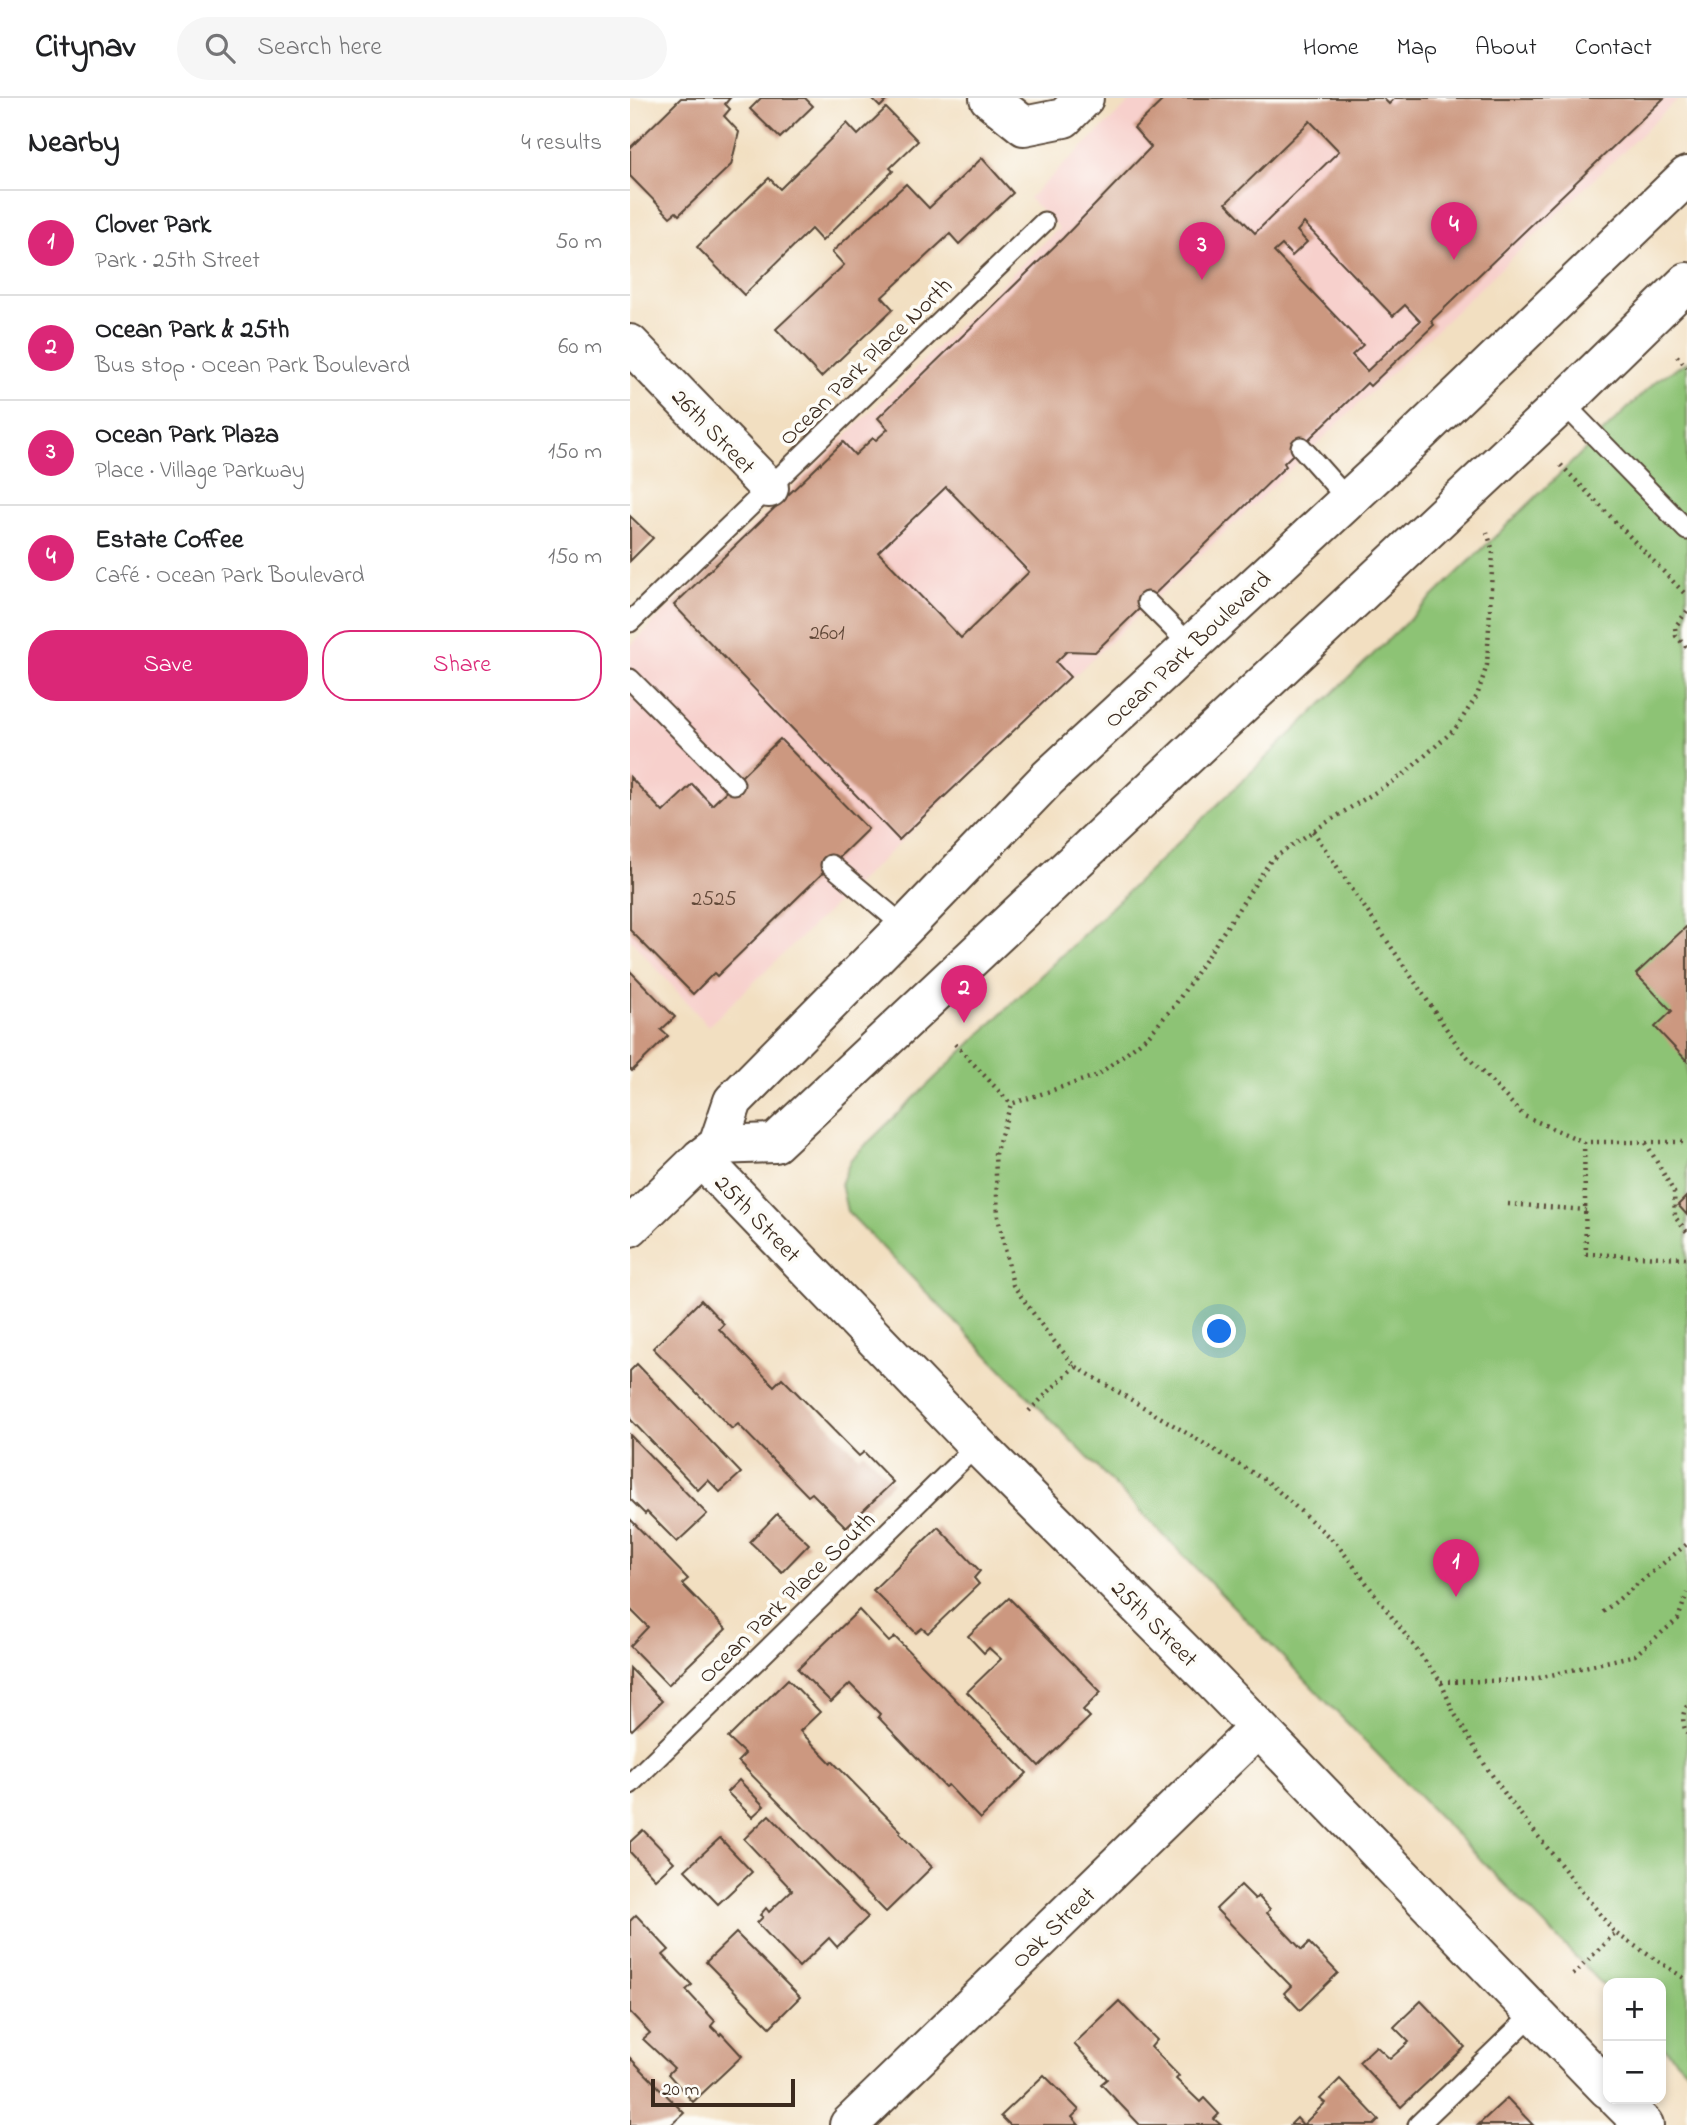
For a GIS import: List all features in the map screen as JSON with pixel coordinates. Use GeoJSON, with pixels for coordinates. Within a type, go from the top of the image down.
{"type":"FeatureCollection","features":[{"type":"Feature","properties":{"kind":"street"},"geometry":{"type":"LineString","coordinates":[[989,98],[1024,126],[1063,118],[1084,98]]}},
{"type":"Feature","properties":{"kind":"street","name":"Ocean Park Boulevard"},"geometry":{"type":"LineString","coordinates":[[630,1227],[709,1152],[733,1101],[1048,778],[1348,500],[1687,176]]}},
{"type":"Feature","properties":{"kind":"street"},"geometry":{"type":"LineString","coordinates":[[709,1152],[775,1143],[1563,403],[1687,282]]}},
{"type":"Feature","properties":{"kind":"street","name":"26th Street"},"geometry":{"type":"LineString","coordinates":[[630,344],[769,488]]}},
{"type":"Feature","properties":{"kind":"street","name":"25th Street"},"geometry":{"type":"LineString","coordinates":[[709,1152],[977,1445],[1258,1728],[1603,2084]]}},
{"type":"Feature","properties":{"kind":"street","name":"Oak Street"},"geometry":{"type":"LineString","coordinates":[[849,2125],[1258,1728]]}},
{"type":"Feature","properties":{"kind":"street"},"geometry":{"type":"LineString","coordinates":[[1623,2104],[1644,2125]]}},
{"type":"Feature","properties":{"kind":"lane","name":"Ocean Park Place North"},"geometry":{"type":"LineString","coordinates":[[630,622],[1044,222]]}},
{"type":"Feature","properties":{"kind":"lane"},"geometry":{"type":"LineString","coordinates":[[1563,403],[1687,530]]}},
{"type":"Feature","properties":{"kind":"lane"},"geometry":{"type":"LineString","coordinates":[[1300,447],[1348,500]]}},
{"type":"Feature","properties":{"kind":"lane"},"geometry":{"type":"LineString","coordinates":[[1147,602],[1191,646]]}},
{"type":"Feature","properties":{"kind":"lane"},"geometry":{"type":"LineString","coordinates":[[630,679],[734,783]]}},
{"type":"Feature","properties":{"kind":"lane"},"geometry":{"type":"LineString","coordinates":[[831,865],[905,927]]}},
{"type":"Feature","properties":{"kind":"lane","name":"Ocean Park Place South"},"geometry":{"type":"LineString","coordinates":[[630,1784],[977,1445]]}},
{"type":"Feature","properties":{"kind":"lane"},"geometry":{"type":"LineString","coordinates":[[1418,2125],[1534,2013]]}},
{"type":"Feature","properties":{"kind":"path"},"geometry":{"type":"LineString","coordinates":[[1677,356],[1687,367]]}},
{"type":"Feature","properties":{"kind":"path"},"geometry":{"type":"LineString","coordinates":[[1558,462],[1687,596]]}},
{"type":"Feature","properties":{"kind":"path"},"geometry":{"type":"LineString","coordinates":[[1011,1104],[1098,1075],[1149,1035],[1175,1006],[1271,860],[1403,775],[1455,729],[1477,696],[1487,665],[1493,551],[1487,531]]}},
{"type":"Feature","properties":{"kind":"path"},"geometry":{"type":"LineString","coordinates":[[1687,611],[1675,626],[1676,636],[1687,648]]}},
{"type":"Feature","properties":{"kind":"path"},"geometry":{"type":"LineString","coordinates":[[1313,831],[1460,1049],[1524,1116],[1584,1142],[1687,1142]]}},
{"type":"Feature","properties":{"kind":"path"},"geometry":{"type":"LineString","coordinates":[[955,1044],[1011,1104]]}},
{"type":"Feature","properties":{"kind":"path"},"geometry":{"type":"LineString","coordinates":[[1011,1104],[995,1154],[998,1217],[1013,1284],[1048,1334],[1075,1366],[1268,1482],[1337,1544],[1441,1682],[1453,1711],[1510,1801],[1615,1933],[1687,1979]]}},
{"type":"Feature","properties":{"kind":"path"},"geometry":{"type":"LineString","coordinates":[[1584,1142],[1586,1254],[1687,1258]]}},
{"type":"Feature","properties":{"kind":"path"},"geometry":{"type":"LineString","coordinates":[[1646,1143],[1674,1192],[1675,1217],[1687,1232]]}},
{"type":"Feature","properties":{"kind":"path"},"geometry":{"type":"LineString","coordinates":[[1508,1204],[1586,1210]]}},
{"type":"Feature","properties":{"kind":"path"},"geometry":{"type":"LineString","coordinates":[[1029,1411],[1075,1366]]}},
{"type":"Feature","properties":{"kind":"path"},"geometry":{"type":"LineString","coordinates":[[1602,1612],[1687,1545]]}},
{"type":"Feature","properties":{"kind":"path"},"geometry":{"type":"LineString","coordinates":[[1441,1682],[1530,1680],[1635,1655],[1678,1619],[1687,1593]]}},
{"type":"Feature","properties":{"kind":"path"},"geometry":{"type":"LineString","coordinates":[[1687,1706],[1684,1711],[1684,1727],[1687,1734]]}},
{"type":"Feature","properties":{"kind":"path"},"geometry":{"type":"LineString","coordinates":[[1573,1975],[1615,1933]]}},
{"type":"Feature","properties":{"kind":"shaded area"},"geometry":{"type":"Polygon","coordinates":[[[1134,98],[1679,98],[708,1026],[630,939],[630,646],[1059,228],[1029,198],[1134,98]]]}},
{"type":"Feature","properties":{"kind":"green space"},"geometry":{"type":"Polygon","coordinates":[[[1687,362],[1687,2071],[1666,2049],[1666,1978],[1603,1978],[1603,1985],[847,1211],[841,1184],[851,1159],[1657,380],[1687,362]]]}},
{"type":"Feature","properties":{"kind":"building"},"geometry":{"type":"Polygon","coordinates":[[[681,98],[730,98],[725,104],[730,109],[724,116],[739,132],[731,165],[679,215],[676,212],[670,217],[630,176],[630,148],[681,98]]]}},
{"type":"Feature","properties":{"kind":"building"},"geometry":{"type":"Polygon","coordinates":[[[761,98],[805,98],[813,106],[780,138],[750,109],[761,98]]]}},
{"type":"Feature","properties":{"kind":"building"},"geometry":{"type":"Polygon","coordinates":[[[871,98],[889,98],[880,107],[871,98]]]}},
{"type":"Feature","properties":{"kind":"building"},"geometry":{"type":"Polygon","coordinates":[[[1165,98],[1383,98],[1389,104],[1395,98],[1664,98],[1431,321],[1434,325],[1370,386],[1367,383],[1284,463],[1286,466],[1095,652],[1067,651],[1056,662],[1070,677],[899,840],[674,605],[843,442],[855,455],[873,438],[876,440],[888,429],[878,418],[1063,238],[1151,147],[1134,128],[1165,98]],[[1310,121],[1226,203],[1255,233],[1339,151],[1310,121]],[[1304,223],[1297,231],[1307,242],[1292,256],[1282,245],[1274,252],[1363,345],[1352,355],[1367,371],[1420,321],[1405,305],[1393,316],[1304,223]],[[946,487],[878,552],[961,638],[1029,572],[946,487]]]}},
{"type":"Feature","properties":{"kind":"building"},"geometry":{"type":"Polygon","coordinates":[[[886,108],[918,141],[890,168],[893,171],[822,241],[811,229],[744,295],[697,247],[769,178],[780,189],[847,123],[858,135],[886,108]]]}},
{"type":"Feature","properties":{"kind":"building"},"geometry":{"type":"Polygon","coordinates":[[[982,158],[1013,193],[959,244],[950,234],[882,297],[893,309],[821,377],[776,329],[844,265],[832,252],[906,184],[929,208],[982,158]]]}},
{"type":"Feature","properties":{"kind":"building"},"geometry":{"type":"Polygon","coordinates":[[[630,516],[653,538],[630,561],[630,516]]]}},
{"type":"Feature","properties":{"kind":"building"},"geometry":{"type":"Polygon","coordinates":[[[780,739],[868,829],[717,976],[714,973],[693,994],[630,930],[630,777],[663,812],[692,784],[712,805],[780,739]]]}},
{"type":"Feature","properties":{"kind":"building"},"geometry":{"type":"Polygon","coordinates":[[[1687,926],[1687,1061],[1655,1027],[1672,1011],[1636,974],[1687,926]]]}},
{"type":"Feature","properties":{"kind":"building"},"geometry":{"type":"Polygon","coordinates":[[[630,971],[675,1017],[661,1030],[668,1036],[632,1071],[630,1069],[630,971]]]}},
{"type":"Feature","properties":{"kind":"building"},"geometry":{"type":"Polygon","coordinates":[[[1687,1196],[1687,1215],[1678,1205],[1687,1196]]]}},
{"type":"Feature","properties":{"kind":"building"},"geometry":{"type":"Polygon","coordinates":[[[701,1300],[724,1324],[719,1329],[774,1386],[782,1378],[859,1456],[864,1452],[893,1482],[846,1527],[812,1493],[808,1496],[738,1424],[732,1429],[653,1348],[701,1300]]]}},
{"type":"Feature","properties":{"kind":"building"},"geometry":{"type":"Polygon","coordinates":[[[637,1364],[741,1473],[720,1492],[708,1480],[698,1490],[630,1419],[630,1371],[637,1364]]]}},
{"type":"Feature","properties":{"kind":"building"},"geometry":{"type":"Polygon","coordinates":[[[630,1435],[707,1514],[677,1542],[630,1499],[630,1435]]]}},
{"type":"Feature","properties":{"kind":"building"},"geometry":{"type":"Polygon","coordinates":[[[777,1514],[809,1544],[782,1572],[750,1542],[777,1514]]]}},
{"type":"Feature","properties":{"kind":"building"},"geometry":{"type":"Polygon","coordinates":[[[630,1519],[688,1579],[682,1584],[726,1629],[668,1685],[630,1646],[648,1627],[630,1609],[630,1519]]]}},
{"type":"Feature","properties":{"kind":"building"},"geometry":{"type":"Polygon","coordinates":[[[938,1527],[980,1571],[974,1578],[979,1584],[928,1633],[922,1628],[916,1633],[873,1590],[938,1527]]]}},
{"type":"Feature","properties":{"kind":"building"},"geometry":{"type":"Polygon","coordinates":[[[1009,1598],[1101,1692],[1083,1710],[1090,1717],[1039,1766],[967,1692],[1001,1659],[989,1648],[984,1653],[968,1636],[1009,1598]]]}},
{"type":"Feature","properties":{"kind":"building"},"geometry":{"type":"Polygon","coordinates":[[[859,1610],[889,1642],[895,1637],[1027,1773],[980,1819],[948,1785],[945,1787],[850,1684],[831,1702],[798,1669],[859,1610]]]}},
{"type":"Feature","properties":{"kind":"building"},"geometry":{"type":"Polygon","coordinates":[[[630,1668],[662,1701],[632,1730],[630,1728],[630,1668]]]}},
{"type":"Feature","properties":{"kind":"building"},"geometry":{"type":"Polygon","coordinates":[[[788,1679],[820,1712],[800,1731],[901,1831],[899,1833],[932,1867],[886,1912],[738,1761],[745,1754],[728,1738],[788,1679]]]}},
{"type":"Feature","properties":{"kind":"building"},"geometry":{"type":"Polygon","coordinates":[[[739,1780],[764,1806],[752,1817],[727,1792],[739,1780]]]}},
{"type":"Feature","properties":{"kind":"building"},"geometry":{"type":"Polygon","coordinates":[[[769,1815],[868,1917],[837,1947],[829,1938],[799,1967],[757,1923],[766,1908],[769,1912],[792,1890],[744,1839],[769,1815]]]}},
{"type":"Feature","properties":{"kind":"building"},"geometry":{"type":"Polygon","coordinates":[[[643,1830],[674,1862],[655,1879],[630,1852],[630,1842],[643,1830]]]}},
{"type":"Feature","properties":{"kind":"building"},"geometry":{"type":"Polygon","coordinates":[[[720,1838],[752,1872],[718,1904],[685,1870],[720,1838]]]}},
{"type":"Feature","properties":{"kind":"building"},"geometry":{"type":"Polygon","coordinates":[[[1241,1885],[1255,1899],[1258,1896],[1270,1909],[1267,1913],[1302,1950],[1309,1943],[1338,1973],[1300,2010],[1284,1993],[1291,1986],[1216,1909],[1241,1885]]]}},
{"type":"Feature","properties":{"kind":"building"},"geometry":{"type":"Polygon","coordinates":[[[636,1915],[669,1950],[663,1955],[692,1985],[686,1990],[715,2021],[711,2026],[742,2056],[693,2102],[668,2074],[674,2068],[643,2039],[650,2033],[630,2012],[630,1921],[636,1915]]]}},
{"type":"Feature","properties":{"kind":"building"},"geometry":{"type":"Polygon","coordinates":[[[736,1933],[800,1997],[770,2027],[706,1962],[736,1933]]]}},
{"type":"Feature","properties":{"kind":"building"},"geometry":{"type":"Polygon","coordinates":[[[1119,2001],[1157,2040],[1151,2047],[1179,2076],[1176,2079],[1200,2102],[1204,2098],[1219,2114],[1214,2119],[1221,2125],[1140,2125],[1101,2084],[1107,2079],[1074,2044],[1119,2001]]]}},
{"type":"Feature","properties":{"kind":"building"},"geometry":{"type":"Polygon","coordinates":[[[1421,2001],[1465,2047],[1401,2107],[1359,2062],[1376,2046],[1390,2059],[1409,2042],[1394,2027],[1421,2001]]]}},
{"type":"Feature","properties":{"kind":"building"},"geometry":{"type":"Polygon","coordinates":[[[630,2058],[684,2113],[671,2125],[630,2125],[630,2058]]]}},
{"type":"Feature","properties":{"kind":"building"},"geometry":{"type":"Polygon","coordinates":[[[1044,2075],[1079,2110],[1072,2117],[1079,2125],[1010,2125],[1001,2116],[1044,2075]]]}},
{"type":"Feature","properties":{"kind":"building"},"geometry":{"type":"Polygon","coordinates":[[[1340,2079],[1379,2120],[1374,2125],[1303,2125],[1325,2103],[1320,2099],[1340,2079]]]}},
{"type":"Feature","properties":{"kind":"building"},"geometry":{"type":"Polygon","coordinates":[[[1507,2098],[1533,2125],[1478,2125],[1507,2098]]]}},
{"type":"Feature","properties":{"kind":"building"},"geometry":{"type":"Polygon","coordinates":[[[1297,2118],[1303,2125],[1290,2125],[1297,2118]]]}},
{"type":"Feature","properties":{"kind":"place","name":"Estate Coffee"},"geometry":{"type":"Point","coordinates":[1454,260]}},
{"type":"Feature","properties":{"kind":"place","name":"Ocean Park Plaza"},"geometry":{"type":"Point","coordinates":[1202,280]}},
{"type":"Feature","properties":{"kind":"place","name":"Ocean Park & 25th"},"geometry":{"type":"Point","coordinates":[964,1023]}},
{"type":"Feature","properties":{"kind":"place","name":"Clover Park"},"geometry":{"type":"Point","coordinates":[1456,1597]}}]}
